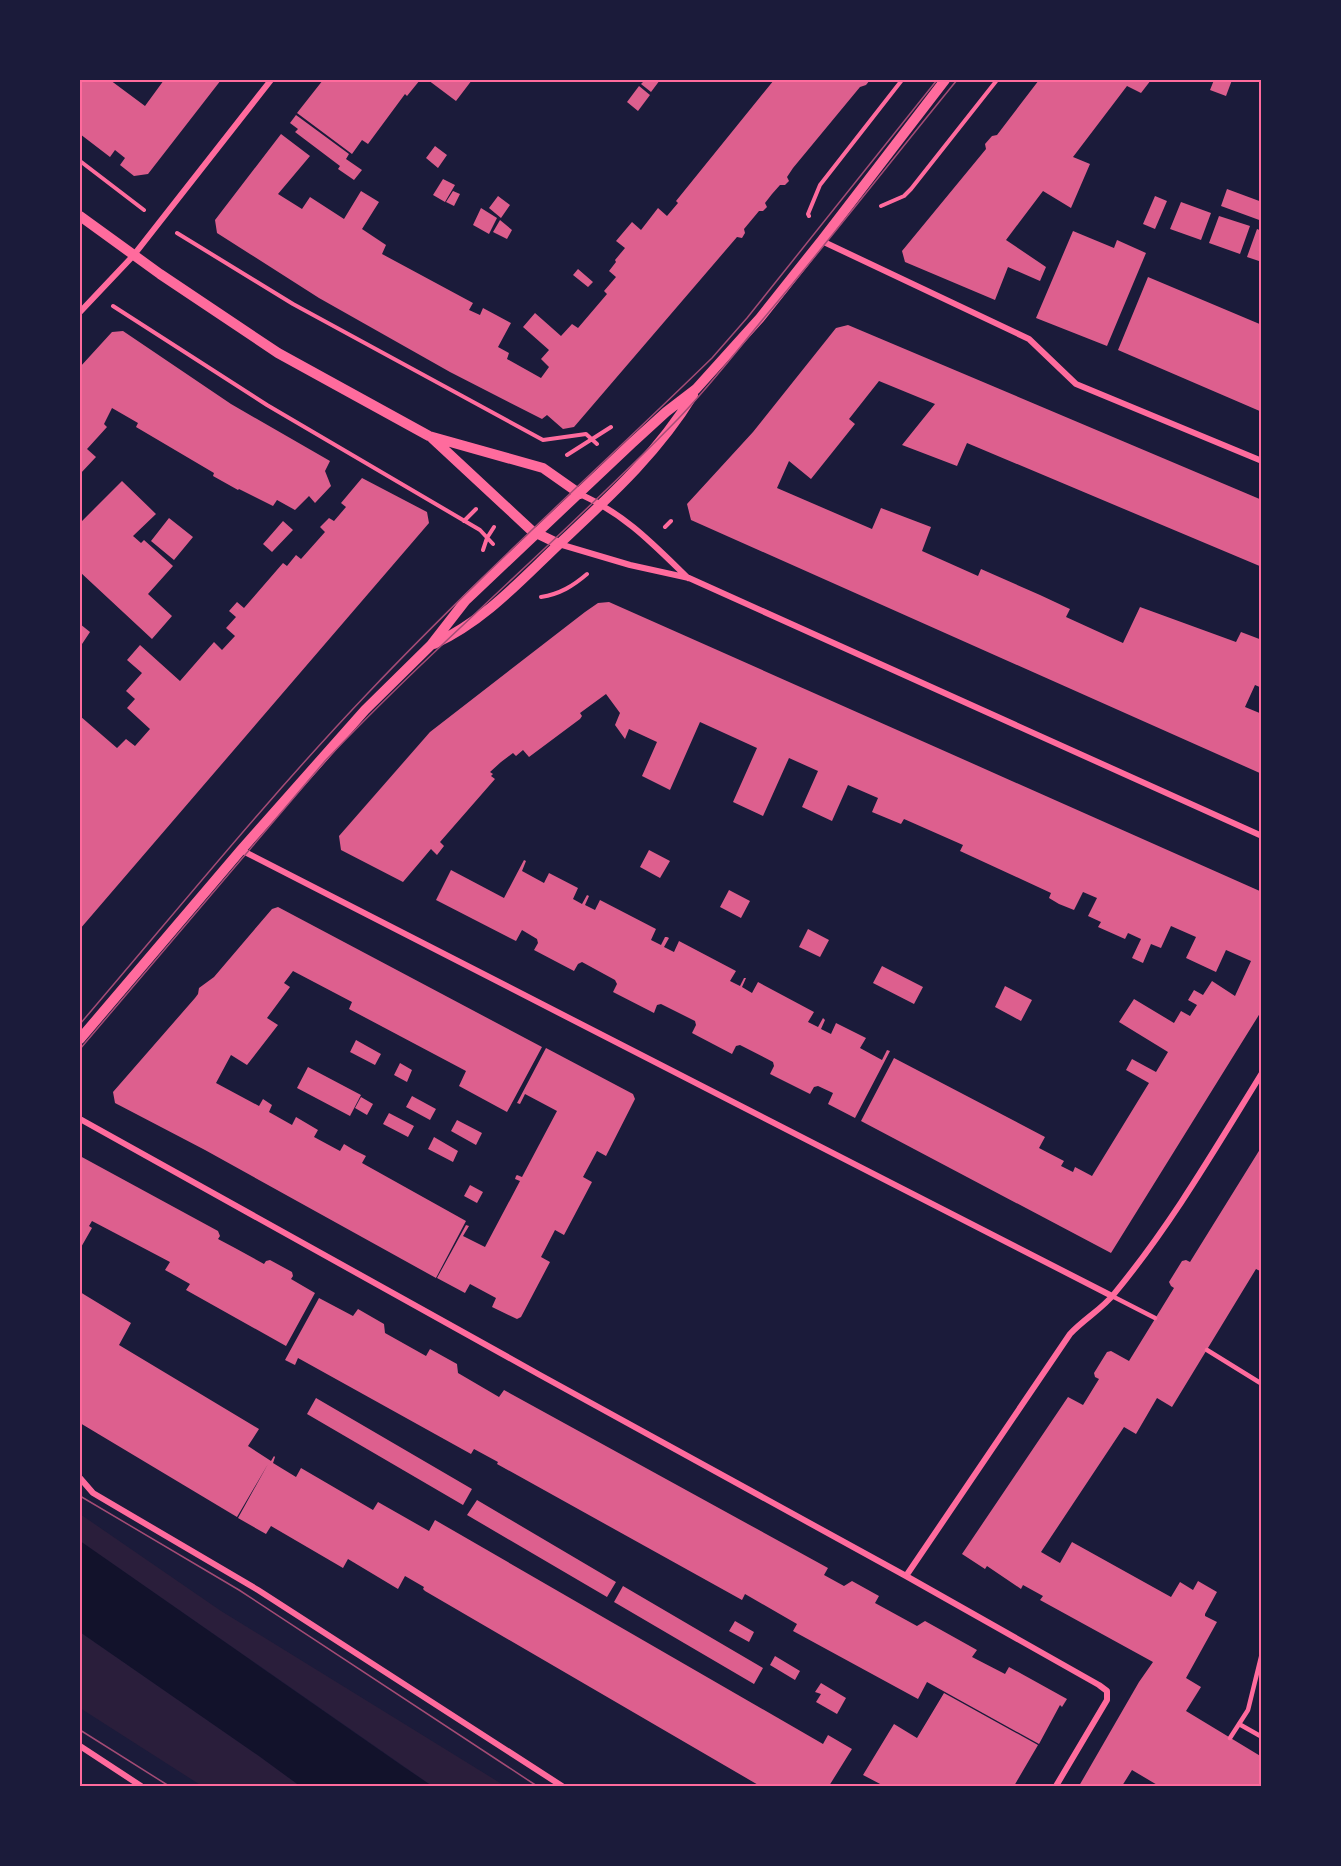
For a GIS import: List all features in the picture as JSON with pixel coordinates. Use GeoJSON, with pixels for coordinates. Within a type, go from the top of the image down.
{"type":"FeatureCollection","features":[{"type":"Feature","properties":{"kind":"street"},"geometry":{"type":"LineString","coordinates":[[80,312],[133,256],[271,80]]}},
{"type":"Feature","properties":{"kind":"street"},"geometry":{"type":"LineString","coordinates":[[80,1039],[241,850],[365,710],[431,645],[466,600],[580,494],[632,442],[696,389],[760,318],[945,80]]}},
{"type":"Feature","properties":{"kind":"street"},"geometry":{"type":"LineString","coordinates":[[80,216],[133,256],[278,353],[429,436],[543,468],[580,494],[602,504],[652,542],[689,578]]}},
{"type":"Feature","properties":{"kind":"street"},"geometry":{"type":"LineString","coordinates":[[822,240],[1029,339],[1076,384],[1262,461]]}},
{"type":"Feature","properties":{"kind":"street"},"geometry":{"type":"LineString","coordinates":[[431,645],[453,636],[486,613],[602,504],[649,456],[679,418],[696,389]]}},
{"type":"Feature","properties":{"kind":"street"},"geometry":{"type":"LineString","coordinates":[[429,436],[535,534],[559,544],[689,578],[1262,836]]}},
{"type":"Feature","properties":{"kind":"street"},"geometry":{"type":"LineString","coordinates":[[241,850],[1112,1296]]}},
{"type":"Feature","properties":{"kind":"street"},"geometry":{"type":"LineString","coordinates":[[906,1576],[1070,1334],[1112,1296],[1186,1197],[1262,1073]]}},
{"type":"Feature","properties":{"kind":"street"},"geometry":{"type":"LineString","coordinates":[[80,1119],[1099,1685],[1107,1691],[1107,1700],[1056,1786]]}},
{"type":"Feature","properties":{"kind":"street"},"geometry":{"type":"LineString","coordinates":[[80,1478],[93,1493],[258,1590],[562,1786]]}},
{"type":"Feature","properties":{"kind":"street"},"geometry":{"type":"LineString","coordinates":[[80,1746],[141,1786]]}},
{"type":"Feature","properties":{"kind":"lane"},"geometry":{"type":"LineString","coordinates":[[1112,1296],[1155,1318]]}},
{"type":"Feature","properties":{"kind":"lane"},"geometry":{"type":"LineString","coordinates":[[1207,1350],[1262,1384]]}},
{"type":"Feature","properties":{"kind":"lane"},"geometry":{"type":"LineString","coordinates":[[1230,1738],[1248,1710],[1262,1653]]}},
{"type":"Feature","properties":{"kind":"lane"},"geometry":{"type":"LineString","coordinates":[[1239,1724],[1262,1737]]}},
{"type":"Feature","properties":{"kind":"path"},"geometry":{"type":"LineString","coordinates":[[822,240],[814,234],[808,214],[820,185],[902,80]]}},
{"type":"Feature","properties":{"kind":"path"},"geometry":{"type":"LineString","coordinates":[[873,208],[904,196],[997,80]]}},
{"type":"Feature","properties":{"kind":"path"},"geometry":{"type":"LineString","coordinates":[[80,161],[159,222],[293,304],[543,440],[586,434]]}},
{"type":"Feature","properties":{"kind":"path"},"geometry":{"type":"LineString","coordinates":[[95,295],[267,405],[480,530],[487,538]]}},
{"type":"Feature","properties":{"kind":"shaded area"},"geometry":{"type":"Polygon","coordinates":[[[80,1514],[221,1611],[505,1786],[432,1786],[80,1541],[80,1514]]]}},
{"type":"Feature","properties":{"kind":"shaded area"},"geometry":{"type":"Polygon","coordinates":[[[80,1541],[432,1786],[300,1786],[80,1632],[80,1541]]]}},
{"type":"Feature","properties":{"kind":"shaded area"},"geometry":{"type":"Polygon","coordinates":[[[80,1632],[300,1786],[202,1786],[80,1708],[80,1632]]]}},
{"type":"Feature","properties":{"kind":"building"},"geometry":{"type":"Polygon","coordinates":[[[80,80],[110,80],[145,106],[164,80],[221,80],[148,174],[134,176],[120,165],[125,158],[115,150],[110,157],[80,134],[80,80]]]}},
{"type":"Feature","properties":{"kind":"building"},"geometry":{"type":"Polygon","coordinates":[[[323,80],[420,80],[407,96],[405,94],[368,144],[362,140],[352,154],[297,113],[323,80]]]}},
{"type":"Feature","properties":{"kind":"building"},"geometry":{"type":"Polygon","coordinates":[[[428,80],[472,80],[456,101],[428,80]]]}},
{"type":"Feature","properties":{"kind":"building"},"geometry":{"type":"Polygon","coordinates":[[[645,80],[660,80],[651,92],[641,84],[645,80]]]}},
{"type":"Feature","properties":{"kind":"building"},"geometry":{"type":"Polygon","coordinates":[[[774,80],[870,80],[866,85],[860,87],[793,168],[787,177],[789,181],[785,185],[780,185],[772,194],[765,203],[767,207],[759,211],[744,229],[745,233],[742,238],[737,237],[574,427],[563,429],[547,415],[542,419],[450,372],[319,298],[217,233],[215,220],[281,134],[310,156],[278,194],[302,209],[310,197],[344,219],[361,191],[379,202],[362,229],[386,245],[382,254],[473,303],[469,310],[480,315],[483,308],[511,323],[498,347],[509,353],[507,359],[541,378],[549,367],[541,359],[549,350],[523,327],[535,313],[561,336],[572,324],[578,328],[607,294],[604,291],[616,277],[609,271],[625,248],[616,241],[632,222],[641,230],[658,208],[667,216],[678,203],[676,201],[774,80]]]}},
{"type":"Feature","properties":{"kind":"building"},"geometry":{"type":"Polygon","coordinates":[[[1039,80],[1151,80],[1141,93],[1127,86],[1073,157],[1090,164],[1071,208],[1043,191],[1006,240],[1046,267],[1040,281],[1008,267],[995,300],[905,262],[902,251],[986,149],[985,144],[992,136],[997,135],[1039,80]]]}},
{"type":"Feature","properties":{"kind":"building"},"geometry":{"type":"Polygon","coordinates":[[[1214,80],[1232,80],[1226,96],[1210,90],[1214,80]]]}},
{"type":"Feature","properties":{"kind":"building"},"geometry":{"type":"Polygon","coordinates":[[[639,86],[650,95],[638,111],[627,102],[639,86]]]}},
{"type":"Feature","properties":{"kind":"building"},"geometry":{"type":"Polygon","coordinates":[[[296,115],[349,154],[346,159],[362,170],[354,180],[338,169],[340,166],[295,132],[298,129],[290,123],[296,115]]]}},
{"type":"Feature","properties":{"kind":"building"},"geometry":{"type":"Polygon","coordinates":[[[435,146],[447,155],[438,168],[426,158],[435,146]]]}},
{"type":"Feature","properties":{"kind":"building"},"geometry":{"type":"Polygon","coordinates":[[[443,179],[455,185],[445,202],[433,195],[443,179]]]}},
{"type":"Feature","properties":{"kind":"building"},"geometry":{"type":"Polygon","coordinates":[[[1227,189],[1262,202],[1262,221],[1221,206],[1227,189]]]}},
{"type":"Feature","properties":{"kind":"building"},"geometry":{"type":"Polygon","coordinates":[[[453,191],[460,194],[454,206],[446,202],[453,191]]]}},
{"type":"Feature","properties":{"kind":"building"},"geometry":{"type":"Polygon","coordinates":[[[498,196],[510,205],[501,218],[489,208],[498,196]]]}},
{"type":"Feature","properties":{"kind":"building"},"geometry":{"type":"Polygon","coordinates":[[[1155,196],[1167,201],[1155,229],[1143,224],[1155,196]]]}},
{"type":"Feature","properties":{"kind":"building"},"geometry":{"type":"Polygon","coordinates":[[[1181,202],[1211,213],[1201,240],[1170,229],[1181,202]]]}},
{"type":"Feature","properties":{"kind":"building"},"geometry":{"type":"Polygon","coordinates":[[[481,208],[497,218],[489,234],[473,225],[481,208]]]}},
{"type":"Feature","properties":{"kind":"building"},"geometry":{"type":"Polygon","coordinates":[[[1219,216],[1250,226],[1240,254],[1209,243],[1219,216]]]}},
{"type":"Feature","properties":{"kind":"building"},"geometry":{"type":"Polygon","coordinates":[[[500,220],[512,230],[507,239],[493,232],[500,220]]]}},
{"type":"Feature","properties":{"kind":"building"},"geometry":{"type":"Polygon","coordinates":[[[1257,229],[1262,231],[1262,262],[1247,257],[1257,229]]]}},
{"type":"Feature","properties":{"kind":"building"},"geometry":{"type":"Polygon","coordinates":[[[1073,231],[1114,248],[1117,240],[1146,253],[1107,346],[1036,318],[1073,231]]]}},
{"type":"Feature","properties":{"kind":"building"},"geometry":{"type":"Polygon","coordinates":[[[578,269],[593,282],[588,287],[573,275],[578,269]]]}},
{"type":"Feature","properties":{"kind":"building"},"geometry":{"type":"Polygon","coordinates":[[[1148,277],[1262,325],[1262,412],[1118,350],[1148,277]]]}},
{"type":"Feature","properties":{"kind":"building"},"geometry":{"type":"Polygon","coordinates":[[[848,325],[1262,500],[1262,567],[967,443],[957,466],[902,445],[935,404],[879,381],[849,419],[855,424],[811,479],[789,461],[777,488],[872,529],[881,508],[931,527],[922,551],[978,576],[981,569],[1040,595],[1070,609],[1066,617],[1123,643],[1140,607],[1236,642],[1241,632],[1262,640],[1262,688],[1255,685],[1245,707],[1262,714],[1262,774],[691,520],[687,504],[753,432],[836,328],[848,325]]]}},
{"type":"Feature","properties":{"kind":"building"},"geometry":{"type":"Polygon","coordinates":[[[123,331],[231,404],[330,461],[325,471],[331,486],[315,503],[309,496],[295,510],[277,500],[273,506],[213,476],[214,473],[136,427],[138,423],[112,408],[104,424],[107,427],[87,449],[96,457],[80,474],[80,367],[112,332],[123,331]]]}},
{"type":"Feature","properties":{"kind":"building"},"geometry":{"type":"Polygon","coordinates":[[[362,478],[427,512],[429,523],[80,929],[80,716],[117,748],[126,739],[135,746],[150,729],[127,708],[135,699],[126,691],[142,673],[127,660],[140,645],[180,681],[214,642],[222,650],[235,636],[226,628],[236,617],[229,611],[237,602],[244,608],[283,563],[287,566],[296,555],[301,559],[325,532],[320,527],[329,518],[334,521],[346,507],[341,503],[362,478]]]}},
{"type":"Feature","properties":{"kind":"building"},"geometry":{"type":"Polygon","coordinates":[[[122,481],[156,514],[133,536],[141,543],[144,540],[173,566],[148,594],[172,616],[152,639],[80,572],[80,523],[122,481]]]}},
{"type":"Feature","properties":{"kind":"building"},"geometry":{"type":"Polygon","coordinates":[[[169,518],[193,537],[174,560],[151,541],[169,518]]]}},
{"type":"Feature","properties":{"kind":"building"},"geometry":{"type":"Polygon","coordinates":[[[283,521],[293,530],[272,552],[263,544],[283,521]]]}},
{"type":"Feature","properties":{"kind":"building"},"geometry":{"type":"Polygon","coordinates":[[[609,602],[1262,892],[1262,1010],[1111,1253],[861,1121],[894,1058],[1045,1137],[1039,1148],[1064,1161],[1061,1166],[1073,1172],[1075,1167],[1092,1176],[1149,1083],[1126,1070],[1132,1059],[1156,1072],[1168,1052],[1119,1022],[1134,999],[1174,1023],[1181,1011],[1190,1016],[1197,1005],[1188,1000],[1194,990],[1203,995],[1212,981],[1235,996],[1251,961],[1226,950],[1216,972],[1186,958],[1196,937],[1171,926],[1161,948],[1151,944],[1143,963],[1132,958],[1141,939],[1128,933],[1125,939],[1098,927],[1101,922],[1088,916],[1097,898],[1083,892],[1074,910],[1059,904],[1049,898],[1051,893],[960,851],[963,845],[904,819],[901,824],[872,812],[878,798],[848,785],[832,821],[802,807],[818,771],[789,758],[763,816],[733,802],[757,748],[700,722],[670,790],[642,776],[657,742],[629,729],[625,739],[615,725],[620,713],[606,694],[580,713],[582,716],[580,719],[529,757],[523,750],[516,756],[513,753],[490,772],[495,779],[440,842],[444,846],[437,855],[431,849],[403,882],[341,850],[339,836],[430,732],[585,612],[598,603],[609,602]]]}},
{"type":"Feature","properties":{"kind":"building"},"geometry":{"type":"Polygon","coordinates":[[[80,624],[90,632],[80,647],[80,624]]]}},
{"type":"Feature","properties":{"kind":"building"},"geometry":{"type":"Polygon","coordinates":[[[649,850],[670,861],[660,878],[640,867],[649,850]]]}},
{"type":"Feature","properties":{"kind":"building"},"geometry":{"type":"Polygon","coordinates":[[[524,860],[526,861],[522,871],[544,883],[549,873],[578,888],[573,899],[582,904],[587,895],[589,896],[585,905],[595,910],[600,900],[656,929],[651,940],[661,945],[665,937],[669,938],[664,947],[674,952],[679,941],[736,971],[730,981],[740,986],[746,978],[742,987],[752,993],[758,982],[814,1012],[808,1022],[818,1027],[823,1018],[825,1020],[821,1029],[831,1034],[836,1023],[866,1038],[860,1048],[882,1060],[887,1050],[890,1051],[855,1118],[828,1104],[833,1093],[818,1086],[814,1087],[810,1094],[770,1074],[774,1066],[773,1062],[740,1045],[736,1046],[732,1054],[692,1033],[696,1025],[695,1021],[661,1004],[657,1005],[654,1013],[613,992],[617,984],[615,980],[582,962],[574,971],[534,950],[538,943],[537,939],[522,930],[516,941],[436,900],[451,870],[504,898],[524,860]]]}},
{"type":"Feature","properties":{"kind":"building"},"geometry":{"type":"Polygon","coordinates":[[[729,890],[750,901],[741,918],[720,907],[729,890]]]}},
{"type":"Feature","properties":{"kind":"building"},"geometry":{"type":"Polygon","coordinates":[[[278,907],[542,1047],[507,1112],[459,1086],[466,1071],[349,1009],[352,1002],[293,971],[284,983],[290,987],[267,1018],[278,1025],[247,1065],[231,1055],[216,1083],[259,1106],[263,1099],[272,1105],[269,1112],[292,1125],[296,1117],[318,1130],[314,1137],[340,1151],[344,1144],[366,1156],[362,1163],[466,1221],[436,1278],[205,1150],[115,1103],[113,1092],[195,998],[199,988],[214,977],[272,909],[278,907]]]}},
{"type":"Feature","properties":{"kind":"building"},"geometry":{"type":"Polygon","coordinates":[[[808,929],[829,940],[820,957],[799,947],[808,929]]]}},
{"type":"Feature","properties":{"kind":"building"},"geometry":{"type":"Polygon","coordinates":[[[882,966],[923,987],[914,1004],[873,983],[882,966]]]}},
{"type":"Feature","properties":{"kind":"building"},"geometry":{"type":"Polygon","coordinates":[[[1005,986],[1032,1000],[1021,1021],[995,1007],[1005,986]]]}},
{"type":"Feature","properties":{"kind":"building"},"geometry":{"type":"Polygon","coordinates":[[[356,1040],[381,1054],[375,1065],[350,1052],[356,1040]]]}},
{"type":"Feature","properties":{"kind":"building"},"geometry":{"type":"Polygon","coordinates":[[[546,1048],[633,1094],[635,1099],[606,1156],[597,1151],[583,1177],[592,1182],[564,1235],[555,1230],[541,1257],[550,1262],[521,1317],[517,1319],[492,1307],[496,1298],[470,1284],[465,1293],[437,1278],[466,1225],[469,1226],[463,1236],[485,1247],[520,1181],[515,1179],[516,1176],[522,1177],[557,1111],[525,1094],[520,1104],[517,1103],[546,1048]]]}},
{"type":"Feature","properties":{"kind":"building"},"geometry":{"type":"Polygon","coordinates":[[[400,1063],[412,1070],[407,1082],[394,1075],[400,1063]]]}},
{"type":"Feature","properties":{"kind":"building"},"geometry":{"type":"Polygon","coordinates":[[[308,1067],[361,1095],[350,1116],[297,1088],[308,1067]]]}},
{"type":"Feature","properties":{"kind":"building"},"geometry":{"type":"Polygon","coordinates":[[[412,1096],[436,1109],[430,1120],[406,1107],[412,1096]]]}},
{"type":"Feature","properties":{"kind":"building"},"geometry":{"type":"Polygon","coordinates":[[[361,1097],[373,1104],[367,1115],[355,1108],[361,1097]]]}},
{"type":"Feature","properties":{"kind":"building"},"geometry":{"type":"Polygon","coordinates":[[[389,1113],[414,1126],[408,1137],[383,1124],[389,1113]]]}},
{"type":"Feature","properties":{"kind":"building"},"geometry":{"type":"Polygon","coordinates":[[[457,1120],[482,1133],[476,1145],[451,1131],[457,1120]]]}},
{"type":"Feature","properties":{"kind":"building"},"geometry":{"type":"Polygon","coordinates":[[[434,1137],[458,1151],[453,1162],[428,1149],[434,1137]]]}},
{"type":"Feature","properties":{"kind":"building"},"geometry":{"type":"Polygon","coordinates":[[[1262,1146],[1262,1272],[1256,1269],[1172,1407],[1157,1398],[1136,1434],[1124,1427],[1041,1552],[1060,1563],[1072,1542],[1171,1597],[1180,1582],[1193,1590],[1198,1581],[1217,1592],[1205,1616],[1217,1622],[1186,1678],[1201,1687],[1186,1711],[1262,1757],[1262,1786],[1159,1786],[1132,1770],[1122,1786],[1079,1786],[1153,1662],[1040,1600],[1043,1596],[1023,1585],[1021,1589],[987,1566],[985,1569],[962,1554],[1068,1397],[1083,1405],[1099,1379],[1094,1373],[1107,1352],[1111,1351],[1129,1361],[1174,1288],[1169,1282],[1182,1261],[1190,1262],[1262,1146]]]}},
{"type":"Feature","properties":{"kind":"building"},"geometry":{"type":"Polygon","coordinates":[[[80,1156],[218,1231],[220,1236],[218,1239],[264,1264],[270,1260],[292,1272],[291,1279],[315,1293],[286,1346],[186,1290],[190,1284],[165,1270],[170,1262],[92,1221],[89,1226],[92,1228],[80,1249],[80,1156]]]}},
{"type":"Feature","properties":{"kind":"building"},"geometry":{"type":"Polygon","coordinates":[[[470,1185],[483,1192],[477,1203],[464,1196],[470,1185]]]}},
{"type":"Feature","properties":{"kind":"building"},"geometry":{"type":"Polygon","coordinates":[[[80,1292],[131,1323],[119,1345],[259,1429],[248,1446],[271,1461],[274,1456],[273,1463],[296,1477],[301,1468],[373,1510],[378,1502],[429,1531],[435,1520],[823,1744],[828,1735],[852,1749],[829,1786],[760,1786],[425,1591],[424,1587],[405,1576],[398,1589],[348,1559],[343,1568],[271,1526],[266,1534],[238,1518],[268,1464],[237,1517],[80,1423],[80,1292]]]}},
{"type":"Feature","properties":{"kind":"building"},"geometry":{"type":"Polygon","coordinates":[[[319,1298],[353,1316],[358,1309],[384,1324],[385,1333],[426,1356],[430,1349],[457,1364],[458,1373],[499,1397],[504,1390],[828,1568],[824,1575],[844,1586],[852,1581],[879,1596],[875,1603],[917,1626],[925,1621],[977,1650],[972,1657],[1005,1674],[1009,1667],[1067,1699],[1062,1707],[1060,1705],[1039,1744],[927,1682],[918,1699],[793,1631],[797,1624],[745,1594],[742,1600],[497,1464],[498,1462],[474,1449],[471,1454],[298,1358],[295,1365],[285,1360],[319,1298]]]}},
{"type":"Feature","properties":{"kind":"building"},"geometry":{"type":"Polygon","coordinates":[[[316,1398],[472,1489],[463,1505],[307,1414],[316,1398]]]}},
{"type":"Feature","properties":{"kind":"building"},"geometry":{"type":"Polygon","coordinates":[[[477,1500],[616,1582],[607,1597],[467,1515],[477,1500]]]}},
{"type":"Feature","properties":{"kind":"building"},"geometry":{"type":"Polygon","coordinates":[[[623,1586],[763,1668],[754,1684],[614,1602],[623,1586]]]}},
{"type":"Feature","properties":{"kind":"building"},"geometry":{"type":"Polygon","coordinates":[[[735,1621],[754,1632],[749,1642],[729,1631],[735,1621]]]}},
{"type":"Feature","properties":{"kind":"building"},"geometry":{"type":"Polygon","coordinates":[[[775,1656],[800,1671],[795,1680],[770,1665],[775,1656]]]}},
{"type":"Feature","properties":{"kind":"building"},"geometry":{"type":"Polygon","coordinates":[[[821,1683],[846,1698],[837,1714],[816,1702],[821,1694],[815,1692],[821,1683]]]}},
{"type":"Feature","properties":{"kind":"building"},"geometry":{"type":"Polygon","coordinates":[[[944,1693],[1038,1745],[1014,1786],[884,1786],[863,1775],[894,1724],[917,1738],[944,1693]]]}},
{"type":"Feature","properties":{"kind":"tram line"},"geometry":{"type":"LineString","coordinates":[[80,1024],[258,815],[368,693],[495,566],[712,358],[747,318],[937,80]]}},
{"type":"Feature","properties":{"kind":"tram line"},"geometry":{"type":"LineString","coordinates":[[80,1049],[325,761],[412,674],[591,505],[690,406],[817,255],[957,80]]}},
{"type":"Feature","properties":{"kind":"tram line"},"geometry":{"type":"LineString","coordinates":[[80,1496],[239,1590],[537,1786]]}},
{"type":"Feature","properties":{"kind":"tram line"},"geometry":{"type":"LineString","coordinates":[[80,1730],[169,1786]]}}]}
